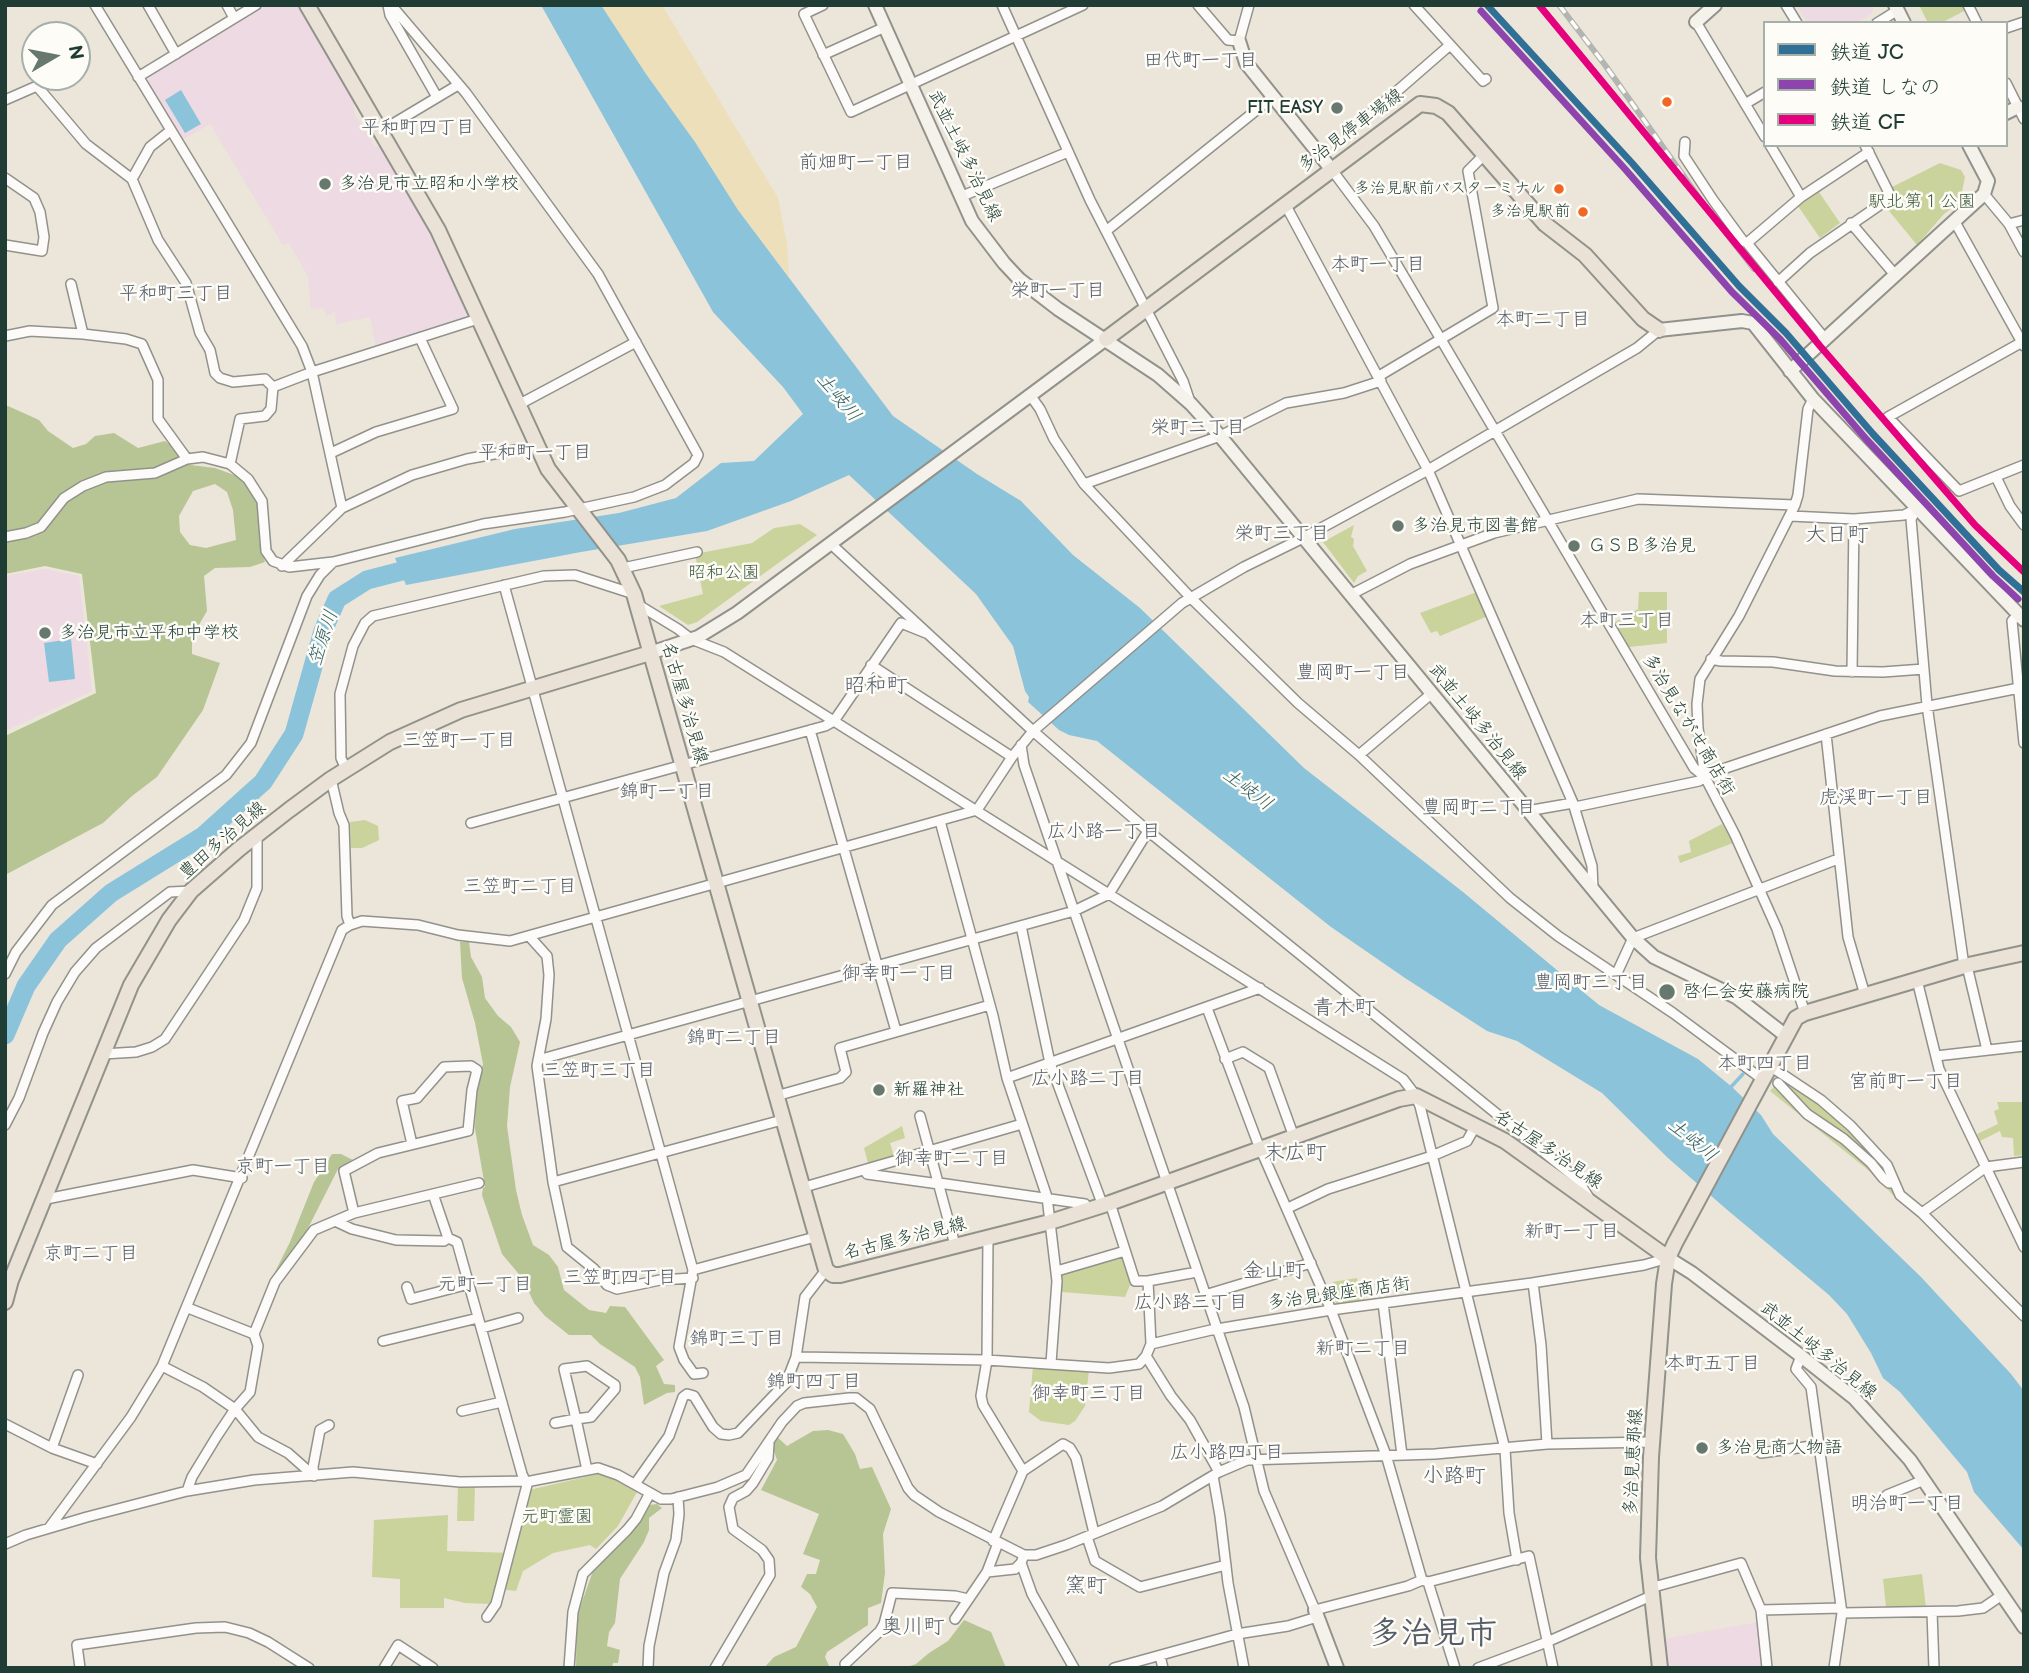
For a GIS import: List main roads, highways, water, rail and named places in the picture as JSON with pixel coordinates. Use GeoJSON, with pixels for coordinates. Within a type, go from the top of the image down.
{"type":"FeatureCollection","features":[{"type":"Feature","properties":{"kind":"main road","name":"名古屋多治見線"},"geometry":{"type":"LineString","coordinates":[[307,5],[438,230],[548,469],[620,564],[636,599],[825,1270],[833,1275],[840,1275],[1049,1222],[1107,1204],[1399,1099],[1416,1096],[1512,1145],[1668,1258]]}},
{"type":"Feature","properties":{"kind":"main road","name":"武並土岐多治見線"},"geometry":{"type":"LineString","coordinates":[[875,5],[972,221],[1019,279],[1058,309],[1158,375],[1191,404],[1633,938],[1654,957],[1736,998],[1785,1035]]}},
{"type":"Feature","properties":{"kind":"main road"},"geometry":{"type":"LineString","coordinates":[[1696,23],[1715,5]]}},
{"type":"Feature","properties":{"kind":"main road"},"geometry":{"type":"LineString","coordinates":[[1239,41],[1246,63],[1332,170]]}},
{"type":"Feature","properties":{"kind":"main road","name":"多治見停車場線"},"geometry":{"type":"LineString","coordinates":[[1106,339],[1420,104],[1436,106],[1448,113],[1545,224],[1585,255],[1643,318],[1659,330]]}},
{"type":"Feature","properties":{"kind":"main road"},"geometry":{"type":"LineString","coordinates":[[1790,371],[1984,194],[1988,181],[1970,147]]}},
{"type":"Feature","properties":{"kind":"main road"},"geometry":{"type":"LineString","coordinates":[[1659,330],[1742,321],[1753,323],[1813,399],[2021,617]]}},
{"type":"Feature","properties":{"kind":"main road"},"geometry":{"type":"LineString","coordinates":[[650,653],[691,639],[737,613],[1106,339]]}},
{"type":"Feature","properties":{"kind":"main road","name":"豊田多治見線"},"geometry":{"type":"LineString","coordinates":[[6,1296],[131,985],[145,957],[191,891],[257,835],[331,779],[390,742],[422,726],[532,687],[650,653]]}},
{"type":"Feature","properties":{"kind":"main road"},"geometry":{"type":"LineString","coordinates":[[1668,1258],[1796,1018],[1805,1013],[1965,966],[2024,953]]}},
{"type":"Feature","properties":{"kind":"main road","name":"武並土岐多治見線"},"geometry":{"type":"LineString","coordinates":[[1668,1258],[1854,1398],[1903,1452],[1924,1480],[2024,1627]]}},
{"type":"Feature","properties":{"kind":"main road","name":"多治見恵那線"},"geometry":{"type":"LineString","coordinates":[[1660,1668],[1648,1558],[1652,1442],[1656,1422],[1668,1258]]}},
{"type":"Feature","properties":{"kind":"main road"},"geometry":{"type":"LineString","coordinates":[[1316,1614],[1337,1668]]}},
{"type":"Feature","properties":{"kind":"water","name":"土岐川"},"geometry":{"type":"Polygon","coordinates":[[[541,5],[601,5],[738,210],[893,416],[1021,501],[1073,555],[1140,608],[1304,768],[1463,892],[1599,1005],[1698,1059],[1732,1087],[1761,1115],[1773,1134],[1921,1277],[2024,1391],[2024,1550],[1974,1492],[1967,1472],[1900,1392],[1883,1378],[1847,1314],[1829,1295],[1668,1158],[1602,1093],[1517,1041],[1487,1031],[1405,978],[1331,927],[1097,741],[1059,730],[1028,702],[1029,697],[1013,646],[976,594],[849,475],[791,501],[707,531],[406,585],[395,558],[515,529],[619,513],[676,498],[721,463],[754,461],[803,414],[783,387],[713,312],[541,5]]]}},
{"type":"Feature","properties":{"kind":"water"},"geometry":{"type":"Polygon","coordinates":[[[181,90],[201,124],[185,133],[165,100],[181,90]]]}},
{"type":"Feature","properties":{"kind":"water"},"geometry":{"type":"Polygon","coordinates":[[[71,639],[75,679],[49,682],[44,643],[71,639]]]}},
{"type":"Feature","properties":{"kind":"waterway","name":"笠原川"},"geometry":{"type":"LineString","coordinates":[[5,1035],[26,986],[58,940],[111,893],[203,836],[263,782],[294,734],[323,631],[337,599],[367,580],[425,565]]}},
{"type":"Feature","properties":{"kind":"waterway"},"geometry":{"type":"LineString","coordinates":[[1730,1088],[1743,1074]]}},
{"type":"Feature","properties":{"kind":"railway"},"geometry":{"type":"LineString","coordinates":[[1559,5],[1704,205],[1754,269]]}},
{"type":"Feature","properties":{"kind":"rail line","name":"JC"},"geometry":{"type":"LineString","coordinates":[[1487,5],[1632,163],[1739,286],[1786,333],[1873,434],[1999,570],[2024,592]]}},
{"type":"Feature","properties":{"kind":"rail line","name":"CF"},"geometry":{"type":"LineString","coordinates":[[1539,5],[1820,346],[1975,525],[2024,572]]}},
{"type":"Feature","properties":{"kind":"rail line","name":"しなの"},"geometry":{"type":"LineString","coordinates":[[1481,11],[1625,169],[1732,292],[1780,339],[1867,440],[1993,576],[2018,599]]}},
{"type":"Feature","properties":{"kind":"place","name":"FIT EASY"},"geometry":{"type":"Point","coordinates":[1337,108]}},
{"type":"Feature","properties":{"kind":"place","name":"多治見市立昭和小学校"},"geometry":{"type":"Point","coordinates":[325,184]}},
{"type":"Feature","properties":{"kind":"place","name":"多治見駅前バスターミナル"},"geometry":{"type":"Point","coordinates":[1559,189]}},
{"type":"Feature","properties":{"kind":"place","name":"多治見駅前"},"geometry":{"type":"Point","coordinates":[1583,212]}},
{"type":"Feature","properties":{"kind":"place","name":"多治見市図書館"},"geometry":{"type":"Point","coordinates":[1398,526]}},
{"type":"Feature","properties":{"kind":"place","name":"ＧＳＢ多治見"},"geometry":{"type":"Point","coordinates":[1574,546]}},
{"type":"Feature","properties":{"kind":"place","name":"多治見市立平和中学校"},"geometry":{"type":"Point","coordinates":[45,633]}},
{"type":"Feature","properties":{"kind":"place","name":"啓仁会安藤病院"},"geometry":{"type":"Point","coordinates":[1667,992]}},
{"type":"Feature","properties":{"kind":"place","name":"新羅神社"},"geometry":{"type":"Point","coordinates":[879,1090]}},
{"type":"Feature","properties":{"kind":"place","name":"多治見商人物語"},"geometry":{"type":"Point","coordinates":[1702,1448]}},
{"type":"Feature","properties":{"kind":"district","name":"田代町一丁目"},"geometry":{"type":"Point","coordinates":[1201,61]}},
{"type":"Feature","properties":{"kind":"district","name":"平和町四丁目"},"geometry":{"type":"Point","coordinates":[418,128]}},
{"type":"Feature","properties":{"kind":"district","name":"前畑町一丁目"},"geometry":{"type":"Point","coordinates":[856,163]}},
{"type":"Feature","properties":{"kind":"district","name":"本町一丁目"},"geometry":{"type":"Point","coordinates":[1378,265]}},
{"type":"Feature","properties":{"kind":"district","name":"栄町一丁目"},"geometry":{"type":"Point","coordinates":[1058,291]}},
{"type":"Feature","properties":{"kind":"district","name":"平和町三丁目"},"geometry":{"type":"Point","coordinates":[176,294]}},
{"type":"Feature","properties":{"kind":"district","name":"本町二丁目"},"geometry":{"type":"Point","coordinates":[1543,320]}},
{"type":"Feature","properties":{"kind":"district","name":"栄町二丁目"},"geometry":{"type":"Point","coordinates":[1198,428]}},
{"type":"Feature","properties":{"kind":"district","name":"平和町一丁目"},"geometry":{"type":"Point","coordinates":[535,453]}},
{"type":"Feature","properties":{"kind":"district","name":"栄町三丁目"},"geometry":{"type":"Point","coordinates":[1282,534]}},
{"type":"Feature","properties":{"kind":"district","name":"大日町"},"geometry":{"type":"Point","coordinates":[1837,536]}},
{"type":"Feature","properties":{"kind":"district","name":"本町三丁目"},"geometry":{"type":"Point","coordinates":[1627,621]}},
{"type":"Feature","properties":{"kind":"district","name":"豊岡町一丁目"},"geometry":{"type":"Point","coordinates":[1353,673]}},
{"type":"Feature","properties":{"kind":"district","name":"昭和町"},"geometry":{"type":"Point","coordinates":[876,687]}},
{"type":"Feature","properties":{"kind":"district","name":"三笠町一丁目"},"geometry":{"type":"Point","coordinates":[459,741]}},
{"type":"Feature","properties":{"kind":"district","name":"錦町一丁目"},"geometry":{"type":"Point","coordinates":[667,792]}},
{"type":"Feature","properties":{"kind":"district","name":"虎渓町一丁目"},"geometry":{"type":"Point","coordinates":[1876,798]}},
{"type":"Feature","properties":{"kind":"district","name":"豊岡町二丁目"},"geometry":{"type":"Point","coordinates":[1479,808]}},
{"type":"Feature","properties":{"kind":"district","name":"広小路一丁目"},"geometry":{"type":"Point","coordinates":[1104,832]}},
{"type":"Feature","properties":{"kind":"district","name":"三笠町二丁目"},"geometry":{"type":"Point","coordinates":[520,887]}},
{"type":"Feature","properties":{"kind":"district","name":"御幸町一丁目"},"geometry":{"type":"Point","coordinates":[899,974]}},
{"type":"Feature","properties":{"kind":"district","name":"豊岡町三丁目"},"geometry":{"type":"Point","coordinates":[1591,983]}},
{"type":"Feature","properties":{"kind":"district","name":"青木町"},"geometry":{"type":"Point","coordinates":[1344,1009]}},
{"type":"Feature","properties":{"kind":"district","name":"錦町二丁目"},"geometry":{"type":"Point","coordinates":[734,1038]}},
{"type":"Feature","properties":{"kind":"district","name":"本町四丁目"},"geometry":{"type":"Point","coordinates":[1765,1064]}},
{"type":"Feature","properties":{"kind":"district","name":"三笠町三丁目"},"geometry":{"type":"Point","coordinates":[599,1071]}},
{"type":"Feature","properties":{"kind":"district","name":"広小路二丁目"},"geometry":{"type":"Point","coordinates":[1088,1079]}},
{"type":"Feature","properties":{"kind":"district","name":"宮前町一丁目"},"geometry":{"type":"Point","coordinates":[1906,1082]}},
{"type":"Feature","properties":{"kind":"district","name":"末広町"},"geometry":{"type":"Point","coordinates":[1295,1154]}},
{"type":"Feature","properties":{"kind":"district","name":"御幸町二丁目"},"geometry":{"type":"Point","coordinates":[952,1159]}},
{"type":"Feature","properties":{"kind":"district","name":"京町一丁目"},"geometry":{"type":"Point","coordinates":[283,1167]}},
{"type":"Feature","properties":{"kind":"district","name":"新町一丁目"},"geometry":{"type":"Point","coordinates":[1572,1232]}},
{"type":"Feature","properties":{"kind":"district","name":"京町二丁目"},"geometry":{"type":"Point","coordinates":[91,1254]}},
{"type":"Feature","properties":{"kind":"district","name":"金山町"},"geometry":{"type":"Point","coordinates":[1274,1272]}},
{"type":"Feature","properties":{"kind":"district","name":"三笠町四丁目"},"geometry":{"type":"Point","coordinates":[620,1278]}},
{"type":"Feature","properties":{"kind":"district","name":"元町一丁目"},"geometry":{"type":"Point","coordinates":[485,1285]}},
{"type":"Feature","properties":{"kind":"district","name":"広小路三丁目"},"geometry":{"type":"Point","coordinates":[1191,1303]}},
{"type":"Feature","properties":{"kind":"district","name":"錦町三丁目"},"geometry":{"type":"Point","coordinates":[737,1339]}},
{"type":"Feature","properties":{"kind":"district","name":"新町二丁目"},"geometry":{"type":"Point","coordinates":[1363,1349]}},
{"type":"Feature","properties":{"kind":"district","name":"本町五丁目"},"geometry":{"type":"Point","coordinates":[1713,1364]}},
{"type":"Feature","properties":{"kind":"district","name":"錦町四丁目"},"geometry":{"type":"Point","coordinates":[814,1382]}},
{"type":"Feature","properties":{"kind":"district","name":"御幸町三丁目"},"geometry":{"type":"Point","coordinates":[1089,1394]}},
{"type":"Feature","properties":{"kind":"district","name":"広小路四丁目"},"geometry":{"type":"Point","coordinates":[1227,1453]}},
{"type":"Feature","properties":{"kind":"district","name":"小路町"},"geometry":{"type":"Point","coordinates":[1454,1477]}},
{"type":"Feature","properties":{"kind":"district","name":"明治町一丁目"},"geometry":{"type":"Point","coordinates":[1907,1504]}},
{"type":"Feature","properties":{"kind":"district","name":"窯町"},"geometry":{"type":"Point","coordinates":[1086,1587]}},
{"type":"Feature","properties":{"kind":"district","name":"奥川町"},"geometry":{"type":"Point","coordinates":[913,1628]}},
{"type":"Feature","properties":{"kind":"district","name":"多治見市"},"geometry":{"type":"Point","coordinates":[1433,1635]}},
{"type":"Feature","properties":{"kind":"park label","name":"駅北第１公園"},"geometry":{"type":"Point","coordinates":[1922,202]}},
{"type":"Feature","properties":{"kind":"park label","name":"昭和公園"},"geometry":{"type":"Point","coordinates":[724,573]}},
{"type":"Feature","properties":{"kind":"park label","name":"元町霊園"},"geometry":{"type":"Point","coordinates":[557,1517]}}]}
